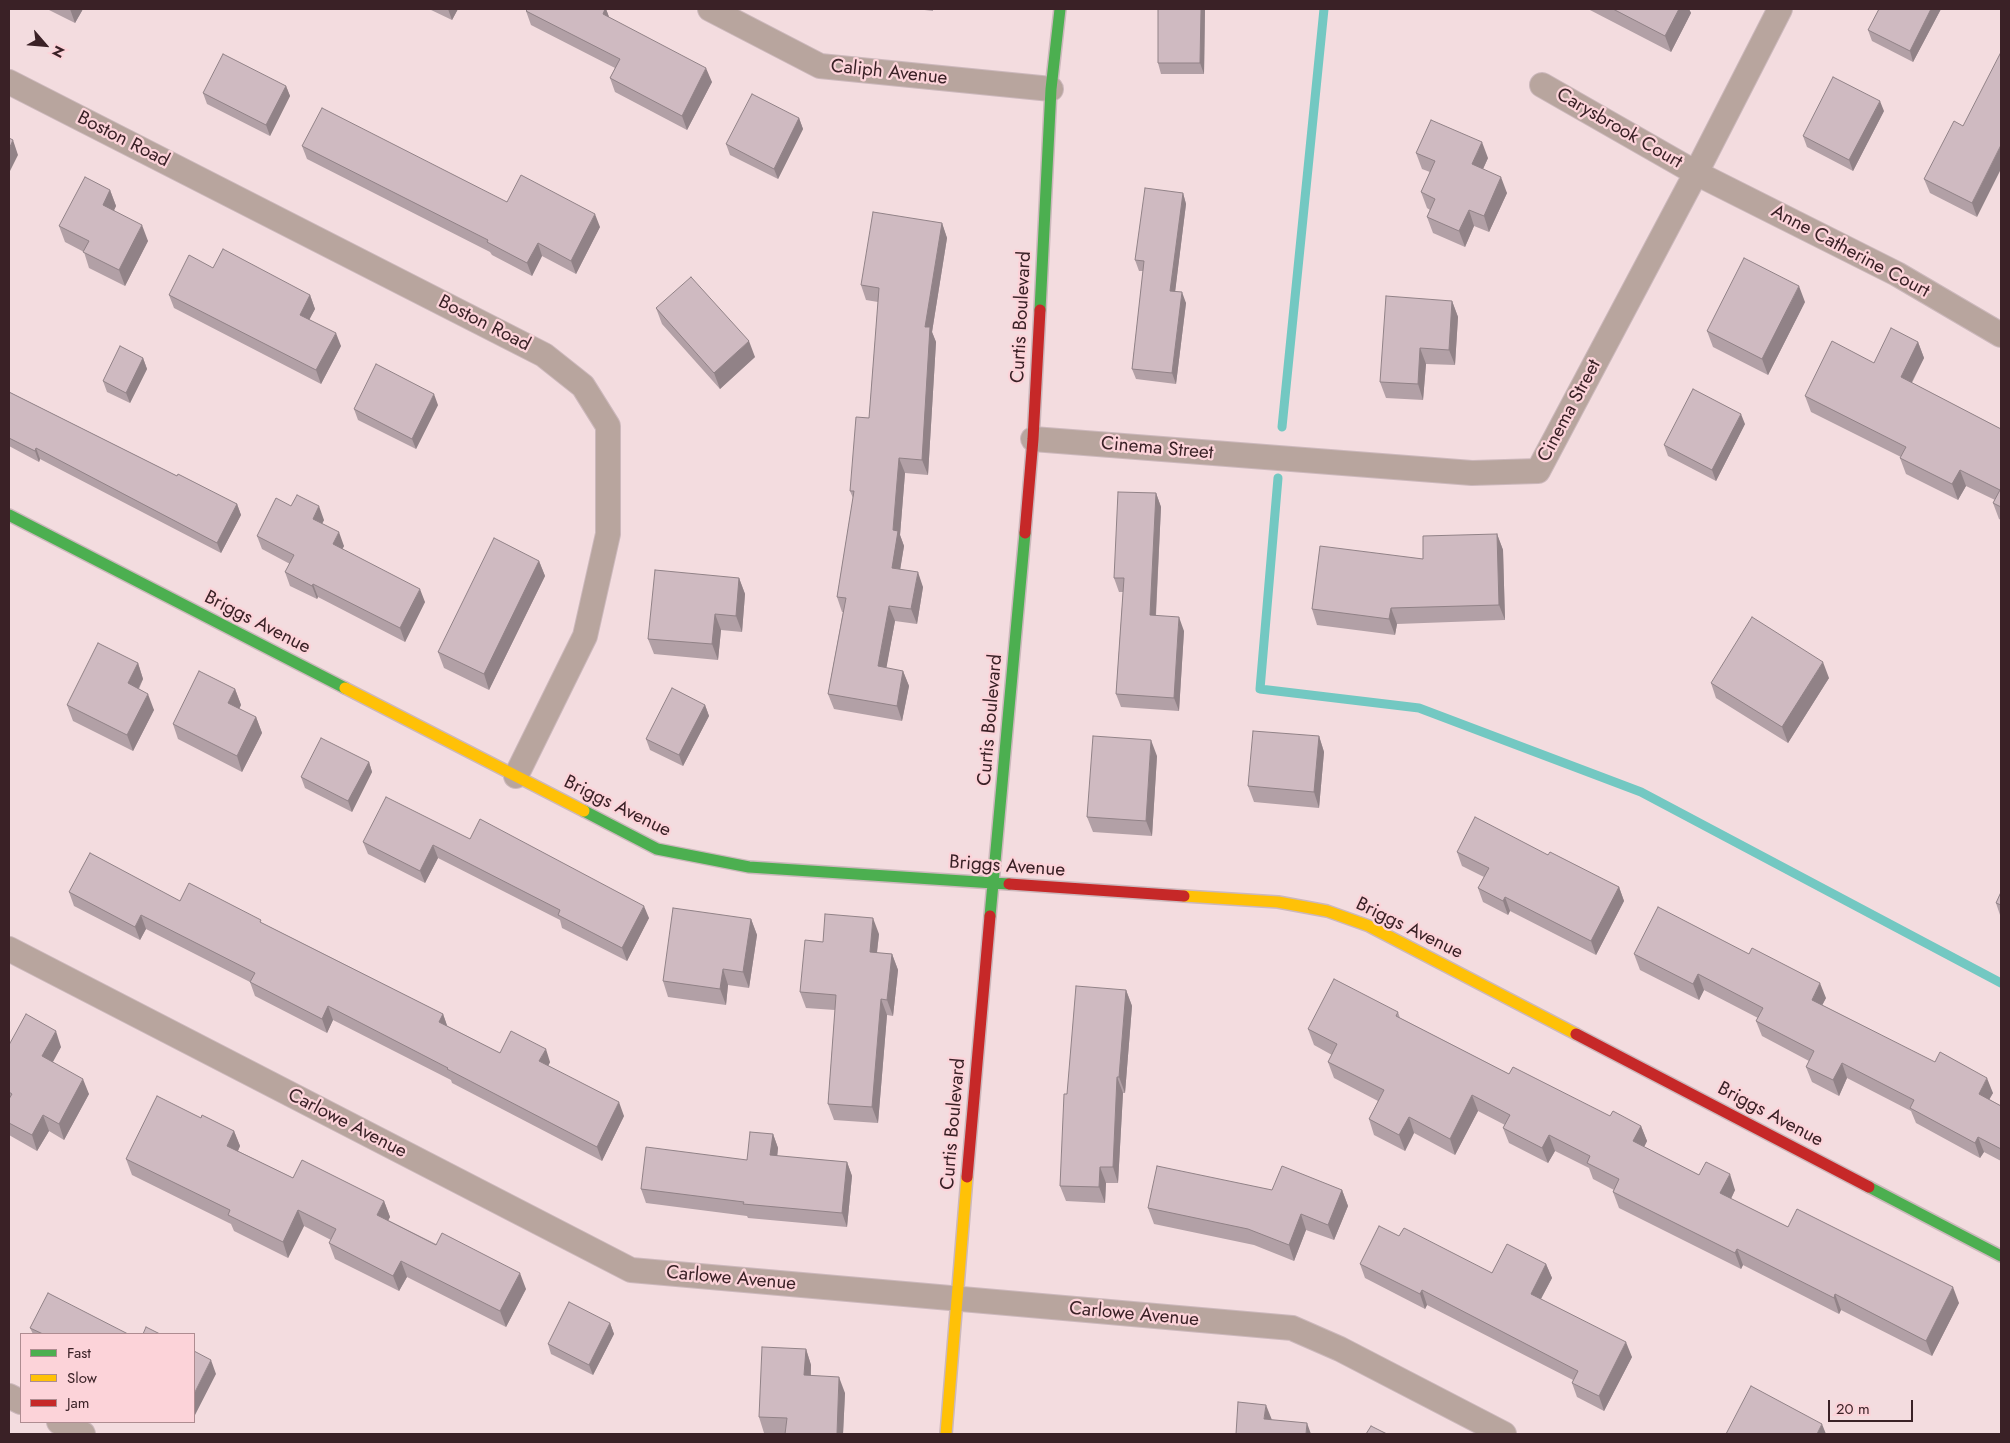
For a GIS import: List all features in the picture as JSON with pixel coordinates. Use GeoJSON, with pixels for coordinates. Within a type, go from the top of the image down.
{"type":"FeatureCollection","features":[{"type":"Feature","properties":{"kind":"street","name":"Caliph Avenue"},"geometry":{"type":"LineString","coordinates":[[710,9],[820,66],[1051,89]]}},
{"type":"Feature","properties":{"kind":"street","name":"Curtis Boulevard"},"geometry":{"type":"LineString","coordinates":[[946,1434],[956,1300],[1034,439],[1051,89],[1060,9]]}},
{"type":"Feature","properties":{"kind":"street","name":"Cinema Street"},"geometry":{"type":"LineString","coordinates":[[1034,439],[1472,474],[1538,471],[1696,173],[1780,9]]}},
{"type":"Feature","properties":{"kind":"street","name":"Boston Road"},"geometry":{"type":"LineString","coordinates":[[9,82],[544,355],[583,386],[608,426],[608,534],[585,636],[516,776]]}},
{"type":"Feature","properties":{"kind":"street","name":"Carysbrook Court"},"geometry":{"type":"LineString","coordinates":[[1542,85],[1696,173]]}},
{"type":"Feature","properties":{"kind":"street","name":"Anne Catherine Court"},"geometry":{"type":"LineString","coordinates":[[1696,173],[1897,274],[2001,335]]}},
{"type":"Feature","properties":{"kind":"street","name":"Briggs Avenue"},"geometry":{"type":"LineString","coordinates":[[9,515],[657,849],[749,867],[1278,902],[1327,911],[1369,926],[2001,1256]]}},
{"type":"Feature","properties":{"kind":"street","name":"Carlowe Avenue"},"geometry":{"type":"LineString","coordinates":[[9,949],[631,1270],[1292,1328],[1340,1349],[1504,1434]]}},
{"type":"Feature","properties":{"kind":"street"},"geometry":{"type":"LineString","coordinates":[[61,1423],[83,1434]]}},
{"type":"Feature","properties":{"kind":"building"},"geometry":{"type":"Polygon","coordinates":[[[528,9],[605,9],[603,14],[706,68],[682,116],[610,78],[620,59],[526,11],[528,9]]]}},
{"type":"Feature","properties":{"kind":"building"},"geometry":{"type":"Polygon","coordinates":[[[1158,9],[1201,9],[1200,63],[1158,63],[1158,9]]]}},
{"type":"Feature","properties":{"kind":"building"},"geometry":{"type":"Polygon","coordinates":[[[1613,9],[1679,9],[1665,36],[1613,9]]]}},
{"type":"Feature","properties":{"kind":"building"},"geometry":{"type":"Polygon","coordinates":[[[1879,9],[1931,9],[1910,51],[1868,30],[1879,9]]]}},
{"type":"Feature","properties":{"kind":"building"},"geometry":{"type":"Polygon","coordinates":[[[2001,52],[2001,145],[1972,203],[1924,179],[1954,121],[1963,126],[2001,52]]]}},
{"type":"Feature","properties":{"kind":"building"},"geometry":{"type":"Polygon","coordinates":[[[223,54],[286,86],[266,125],[203,93],[223,54]]]}},
{"type":"Feature","properties":{"kind":"building"},"geometry":{"type":"Polygon","coordinates":[[[1833,77],[1880,101],[1849,160],[1803,136],[1833,77]]]}},
{"type":"Feature","properties":{"kind":"building"},"geometry":{"type":"Polygon","coordinates":[[[752,94],[799,118],[774,169],[726,144],[752,94]]]}},
{"type":"Feature","properties":{"kind":"building"},"geometry":{"type":"Polygon","coordinates":[[[322,108],[507,202],[521,175],[595,214],[571,261],[538,243],[527,263],[487,242],[488,240],[302,146],[322,108]]]}},
{"type":"Feature","properties":{"kind":"building"},"geometry":{"type":"Polygon","coordinates":[[[1431,120],[1482,142],[1472,164],[1501,177],[1484,216],[1469,210],[1459,231],[1427,217],[1435,199],[1421,192],[1435,161],[1416,153],[1431,120]]]}},
{"type":"Feature","properties":{"kind":"building"},"geometry":{"type":"Polygon","coordinates":[[[9,138],[13,140],[9,149],[9,138]]]}},
{"type":"Feature","properties":{"kind":"building"},"geometry":{"type":"Polygon","coordinates":[[[85,177],[110,190],[103,205],[142,225],[119,270],[83,252],[89,241],[59,226],[85,177]]]}},
{"type":"Feature","properties":{"kind":"building"},"geometry":{"type":"Polygon","coordinates":[[[1145,188],[1183,193],[1170,291],[1182,292],[1172,373],[1132,369],[1144,261],[1135,260],[1145,188]]]}},
{"type":"Feature","properties":{"kind":"building"},"geometry":{"type":"Polygon","coordinates":[[[873,212],[942,223],[925,327],[930,327],[922,460],[899,458],[893,530],[898,531],[892,568],[918,572],[911,609],[889,606],[878,666],[903,671],[897,706],[828,694],[846,598],[837,597],[854,491],[850,491],[856,417],[869,418],[879,288],[861,285],[873,212]]]}},
{"type":"Feature","properties":{"kind":"building"},"geometry":{"type":"Polygon","coordinates":[[[223,249],[310,295],[300,315],[336,333],[316,370],[169,295],[189,255],[213,268],[223,249]]]}},
{"type":"Feature","properties":{"kind":"building"},"geometry":{"type":"Polygon","coordinates":[[[1744,258],[1799,286],[1762,359],[1707,331],[1744,258]]]}},
{"type":"Feature","properties":{"kind":"building"},"geometry":{"type":"Polygon","coordinates":[[[691,277],[749,341],[714,373],[656,308],[691,277]]]}},
{"type":"Feature","properties":{"kind":"building"},"geometry":{"type":"Polygon","coordinates":[[[1386,296],[1452,301],[1449,350],[1420,348],[1418,384],[1380,382],[1386,296]]]}},
{"type":"Feature","properties":{"kind":"building"},"geometry":{"type":"Polygon","coordinates":[[[1891,328],[1918,342],[1901,377],[2001,429],[2001,507],[1993,503],[2000,490],[1960,470],[1952,484],[1900,458],[1906,447],[1805,396],[1832,341],[1874,363],[1891,328]]]}},
{"type":"Feature","properties":{"kind":"building"},"geometry":{"type":"Polygon","coordinates":[[[120,346],[143,358],[126,393],[103,381],[120,346]]]}},
{"type":"Feature","properties":{"kind":"building"},"geometry":{"type":"Polygon","coordinates":[[[376,364],[434,394],[412,439],[354,409],[376,364]]]}},
{"type":"Feature","properties":{"kind":"building"},"geometry":{"type":"Polygon","coordinates":[[[1693,389],[1741,414],[1712,470],[1664,445],[1693,389]]]}},
{"type":"Feature","properties":{"kind":"building"},"geometry":{"type":"Polygon","coordinates":[[[9,392],[237,504],[217,543],[36,448],[35,451],[9,438],[9,392]]]}},
{"type":"Feature","properties":{"kind":"building"},"geometry":{"type":"Polygon","coordinates":[[[1118,492],[1156,493],[1150,615],[1179,617],[1174,698],[1116,694],[1124,578],[1114,578],[1118,492]]]}},
{"type":"Feature","properties":{"kind":"building"},"geometry":{"type":"Polygon","coordinates":[[[297,495],[319,506],[313,519],[339,532],[333,544],[420,589],[400,628],[285,572],[294,555],[257,536],[276,498],[291,506],[297,495]]]}},
{"type":"Feature","properties":{"kind":"building"},"geometry":{"type":"Polygon","coordinates":[[[1497,534],[1499,605],[1391,608],[1389,619],[1312,609],[1320,546],[1423,559],[1423,536],[1497,534]]]}},
{"type":"Feature","properties":{"kind":"building"},"geometry":{"type":"Polygon","coordinates":[[[494,538],[539,561],[484,674],[438,652],[494,538]]]}},
{"type":"Feature","properties":{"kind":"building"},"geometry":{"type":"Polygon","coordinates":[[[655,570],[739,578],[736,616],[715,614],[712,644],[648,639],[655,570]]]}},
{"type":"Feature","properties":{"kind":"building"},"geometry":{"type":"Polygon","coordinates":[[[1752,617],[1823,662],[1782,727],[1711,683],[1752,617]]]}},
{"type":"Feature","properties":{"kind":"building"},"geometry":{"type":"Polygon","coordinates":[[[98,643],[138,663],[128,683],[148,694],[127,735],[67,705],[98,643]]]}},
{"type":"Feature","properties":{"kind":"building"},"geometry":{"type":"Polygon","coordinates":[[[199,671],[235,689],[228,703],[256,717],[237,756],[173,724],[199,671]]]}},
{"type":"Feature","properties":{"kind":"building"},"geometry":{"type":"Polygon","coordinates":[[[672,688],[705,705],[679,755],[646,739],[672,688]]]}},
{"type":"Feature","properties":{"kind":"building"},"geometry":{"type":"Polygon","coordinates":[[[1253,731],[1319,736],[1314,792],[1248,786],[1253,731]]]}},
{"type":"Feature","properties":{"kind":"building"},"geometry":{"type":"Polygon","coordinates":[[[1093,736],[1151,740],[1146,821],[1087,817],[1093,736]]]}},
{"type":"Feature","properties":{"kind":"building"},"geometry":{"type":"Polygon","coordinates":[[[321,738],[369,762],[348,801],[301,777],[321,738]]]}},
{"type":"Feature","properties":{"kind":"building"},"geometry":{"type":"Polygon","coordinates":[[[386,797],[470,839],[480,819],[644,906],[622,948],[558,915],[560,910],[433,845],[420,871],[363,842],[386,797]]]}},
{"type":"Feature","properties":{"kind":"building"},"geometry":{"type":"Polygon","coordinates":[[[1475,817],[1548,855],[1550,852],[1619,887],[1591,941],[1505,897],[1503,901],[1478,888],[1489,868],[1457,852],[1475,817]]]}},
{"type":"Feature","properties":{"kind":"building"},"geometry":{"type":"Polygon","coordinates":[[[90,853],[180,901],[189,883],[261,920],[260,922],[443,1014],[439,1022],[500,1053],[511,1031],[546,1049],[539,1061],[619,1102],[597,1147],[328,1006],[322,1019],[250,982],[255,973],[141,915],[135,927],[69,892],[90,853]]]}},
{"type":"Feature","properties":{"kind":"building"},"geometry":{"type":"Polygon","coordinates":[[[2001,892],[2001,905],[1996,903],[2001,892]]]}},
{"type":"Feature","properties":{"kind":"building"},"geometry":{"type":"Polygon","coordinates":[[[1658,907],[1749,954],[1752,948],[1820,983],[1812,1000],[1935,1062],[1940,1052],[1987,1078],[1979,1094],[2001,1106],[2001,1149],[1978,1137],[1975,1143],[1910,1108],[1914,1100],[1842,1063],[1833,1080],[1806,1067],[1814,1051],[1756,1021],[1763,1008],[1698,974],[1693,984],[1634,954],[1658,907]]]}},
{"type":"Feature","properties":{"kind":"building"},"geometry":{"type":"Polygon","coordinates":[[[673,908],[751,919],[743,972],[723,969],[720,989],[663,981],[673,908]]]}},
{"type":"Feature","properties":{"kind":"building"},"geometry":{"type":"Polygon","coordinates":[[[825,914],[873,918],[870,952],[892,954],[887,1000],[881,999],[872,1107],[828,1104],[836,995],[800,992],[805,940],[823,942],[825,914]]]}},
{"type":"Feature","properties":{"kind":"building"},"geometry":{"type":"Polygon","coordinates":[[[1334,979],[1398,1012],[1396,1016],[1509,1074],[1513,1067],[1610,1116],[1613,1111],[1641,1126],[1633,1141],[1699,1175],[1706,1162],[1730,1174],[1720,1193],[1788,1227],[1797,1209],[1953,1287],[1926,1341],[1835,1294],[1834,1298],[1737,1249],[1735,1253],[1613,1192],[1619,1179],[1587,1163],[1590,1156],[1549,1135],[1542,1148],[1503,1128],[1510,1115],[1472,1095],[1450,1139],[1409,1117],[1399,1135],[1369,1119],[1384,1090],[1328,1062],[1337,1044],[1308,1029],[1334,979]]]}},
{"type":"Feature","properties":{"kind":"building"},"geometry":{"type":"Polygon","coordinates":[[[1076,986],[1126,990],[1119,1077],[1117,1077],[1113,1167],[1100,1167],[1099,1187],[1060,1186],[1064,1094],[1067,1094],[1076,986]]]}},
{"type":"Feature","properties":{"kind":"building"},"geometry":{"type":"Polygon","coordinates":[[[26,1014],[56,1031],[42,1056],[83,1079],[59,1124],[43,1115],[32,1135],[9,1123],[9,1099],[12,1094],[9,1092],[9,1045],[26,1014]]]}},
{"type":"Feature","properties":{"kind":"building"},"geometry":{"type":"Polygon","coordinates":[[[157,1096],[201,1118],[202,1115],[234,1131],[227,1146],[293,1178],[302,1160],[384,1201],[377,1215],[436,1245],[442,1233],[520,1273],[500,1311],[401,1261],[393,1276],[329,1243],[336,1229],[298,1210],[283,1242],[228,1215],[230,1210],[126,1159],[157,1096]]]}},
{"type":"Feature","properties":{"kind":"building"},"geometry":{"type":"Polygon","coordinates":[[[750,1132],[773,1134],[770,1155],[847,1162],[842,1213],[743,1204],[744,1202],[641,1189],[646,1147],[747,1160],[750,1132]]]}},
{"type":"Feature","properties":{"kind":"building"},"geometry":{"type":"Polygon","coordinates":[[[1157,1166],[1272,1190],[1282,1166],[1342,1190],[1328,1225],[1301,1214],[1289,1245],[1248,1229],[1148,1208],[1157,1166]]]}},
{"type":"Feature","properties":{"kind":"building"},"geometry":{"type":"Polygon","coordinates":[[[1379,1226],[1399,1236],[1404,1228],[1492,1273],[1507,1244],[1546,1264],[1531,1294],[1626,1342],[1599,1396],[1572,1383],[1578,1371],[1422,1290],[1420,1294],[1360,1264],[1379,1226]]]}},
{"type":"Feature","properties":{"kind":"building"},"geometry":{"type":"Polygon","coordinates":[[[48,1293],[126,1333],[41,1333],[30,1328],[48,1293]]]}},
{"type":"Feature","properties":{"kind":"building"},"geometry":{"type":"Polygon","coordinates":[[[569,1302],[610,1323],[589,1365],[548,1344],[569,1302]]]}},
{"type":"Feature","properties":{"kind":"building"},"geometry":{"type":"Polygon","coordinates":[[[146,1327],[158,1333],[143,1333],[146,1327]]]}},
{"type":"Feature","properties":{"kind":"building"},"geometry":{"type":"Polygon","coordinates":[[[762,1347],[806,1349],[804,1375],[839,1377],[837,1434],[785,1434],[787,1418],[759,1417],[762,1347]]]}},
{"type":"Feature","properties":{"kind":"building"},"geometry":{"type":"Polygon","coordinates":[[[195,1352],[211,1360],[195,1392],[195,1352]]]}},
{"type":"Feature","properties":{"kind":"building"},"geometry":{"type":"Polygon","coordinates":[[[1751,1386],[1822,1424],[1817,1434],[1726,1434],[1751,1386]]]}},
{"type":"Feature","properties":{"kind":"building"},"geometry":{"type":"Polygon","coordinates":[[[1238,1402],[1266,1405],[1264,1419],[1307,1423],[1306,1434],[1236,1434],[1238,1402]]]}},
{"type":"Feature","properties":{"kind":"building"},"geometry":{"type":"Polygon","coordinates":[[[1371,1426],[1387,1434],[1366,1434],[1371,1426]]]}},
{"type":"Feature","properties":{"kind":"waterway"},"geometry":{"type":"LineString","coordinates":[[1282,427],[1324,9]]}},
{"type":"Feature","properties":{"kind":"waterway"},"geometry":{"type":"LineString","coordinates":[[1278,478],[1260,689],[1419,708],[1641,792],[2001,983]]}},
{"type":"Feature","properties":{"kind":"traffic: fast"},"geometry":{"type":"LineString","coordinates":[[1040,310],[1051,89],[1060,9]]}},
{"type":"Feature","properties":{"kind":"traffic: fast"},"geometry":{"type":"LineString","coordinates":[[9,515],[345,688]]}},
{"type":"Feature","properties":{"kind":"traffic: fast"},"geometry":{"type":"LineString","coordinates":[[990,916],[1025,533]]}},
{"type":"Feature","properties":{"kind":"traffic: fast"},"geometry":{"type":"LineString","coordinates":[[584,811],[657,849],[749,867],[1009,884]]}},
{"type":"Feature","properties":{"kind":"traffic: fast"},"geometry":{"type":"LineString","coordinates":[[1869,1187],[2001,1256]]}},
{"type":"Feature","properties":{"kind":"traffic: slow"},"geometry":{"type":"LineString","coordinates":[[345,688],[584,811]]}},
{"type":"Feature","properties":{"kind":"traffic: slow"},"geometry":{"type":"LineString","coordinates":[[1184,896],[1278,902],[1327,911],[1369,926],[1576,1034]]}},
{"type":"Feature","properties":{"kind":"traffic: slow"},"geometry":{"type":"LineString","coordinates":[[946,1434],[967,1177]]}},
{"type":"Feature","properties":{"kind":"traffic: jam"},"geometry":{"type":"LineString","coordinates":[[1025,533],[1033,439],[1040,310]]}},
{"type":"Feature","properties":{"kind":"traffic: jam"},"geometry":{"type":"LineString","coordinates":[[1009,884],[1184,896]]}},
{"type":"Feature","properties":{"kind":"traffic: jam"},"geometry":{"type":"LineString","coordinates":[[967,1177],[990,916]]}},
{"type":"Feature","properties":{"kind":"traffic: jam"},"geometry":{"type":"LineString","coordinates":[[1576,1034],[1869,1187]]}}]}
